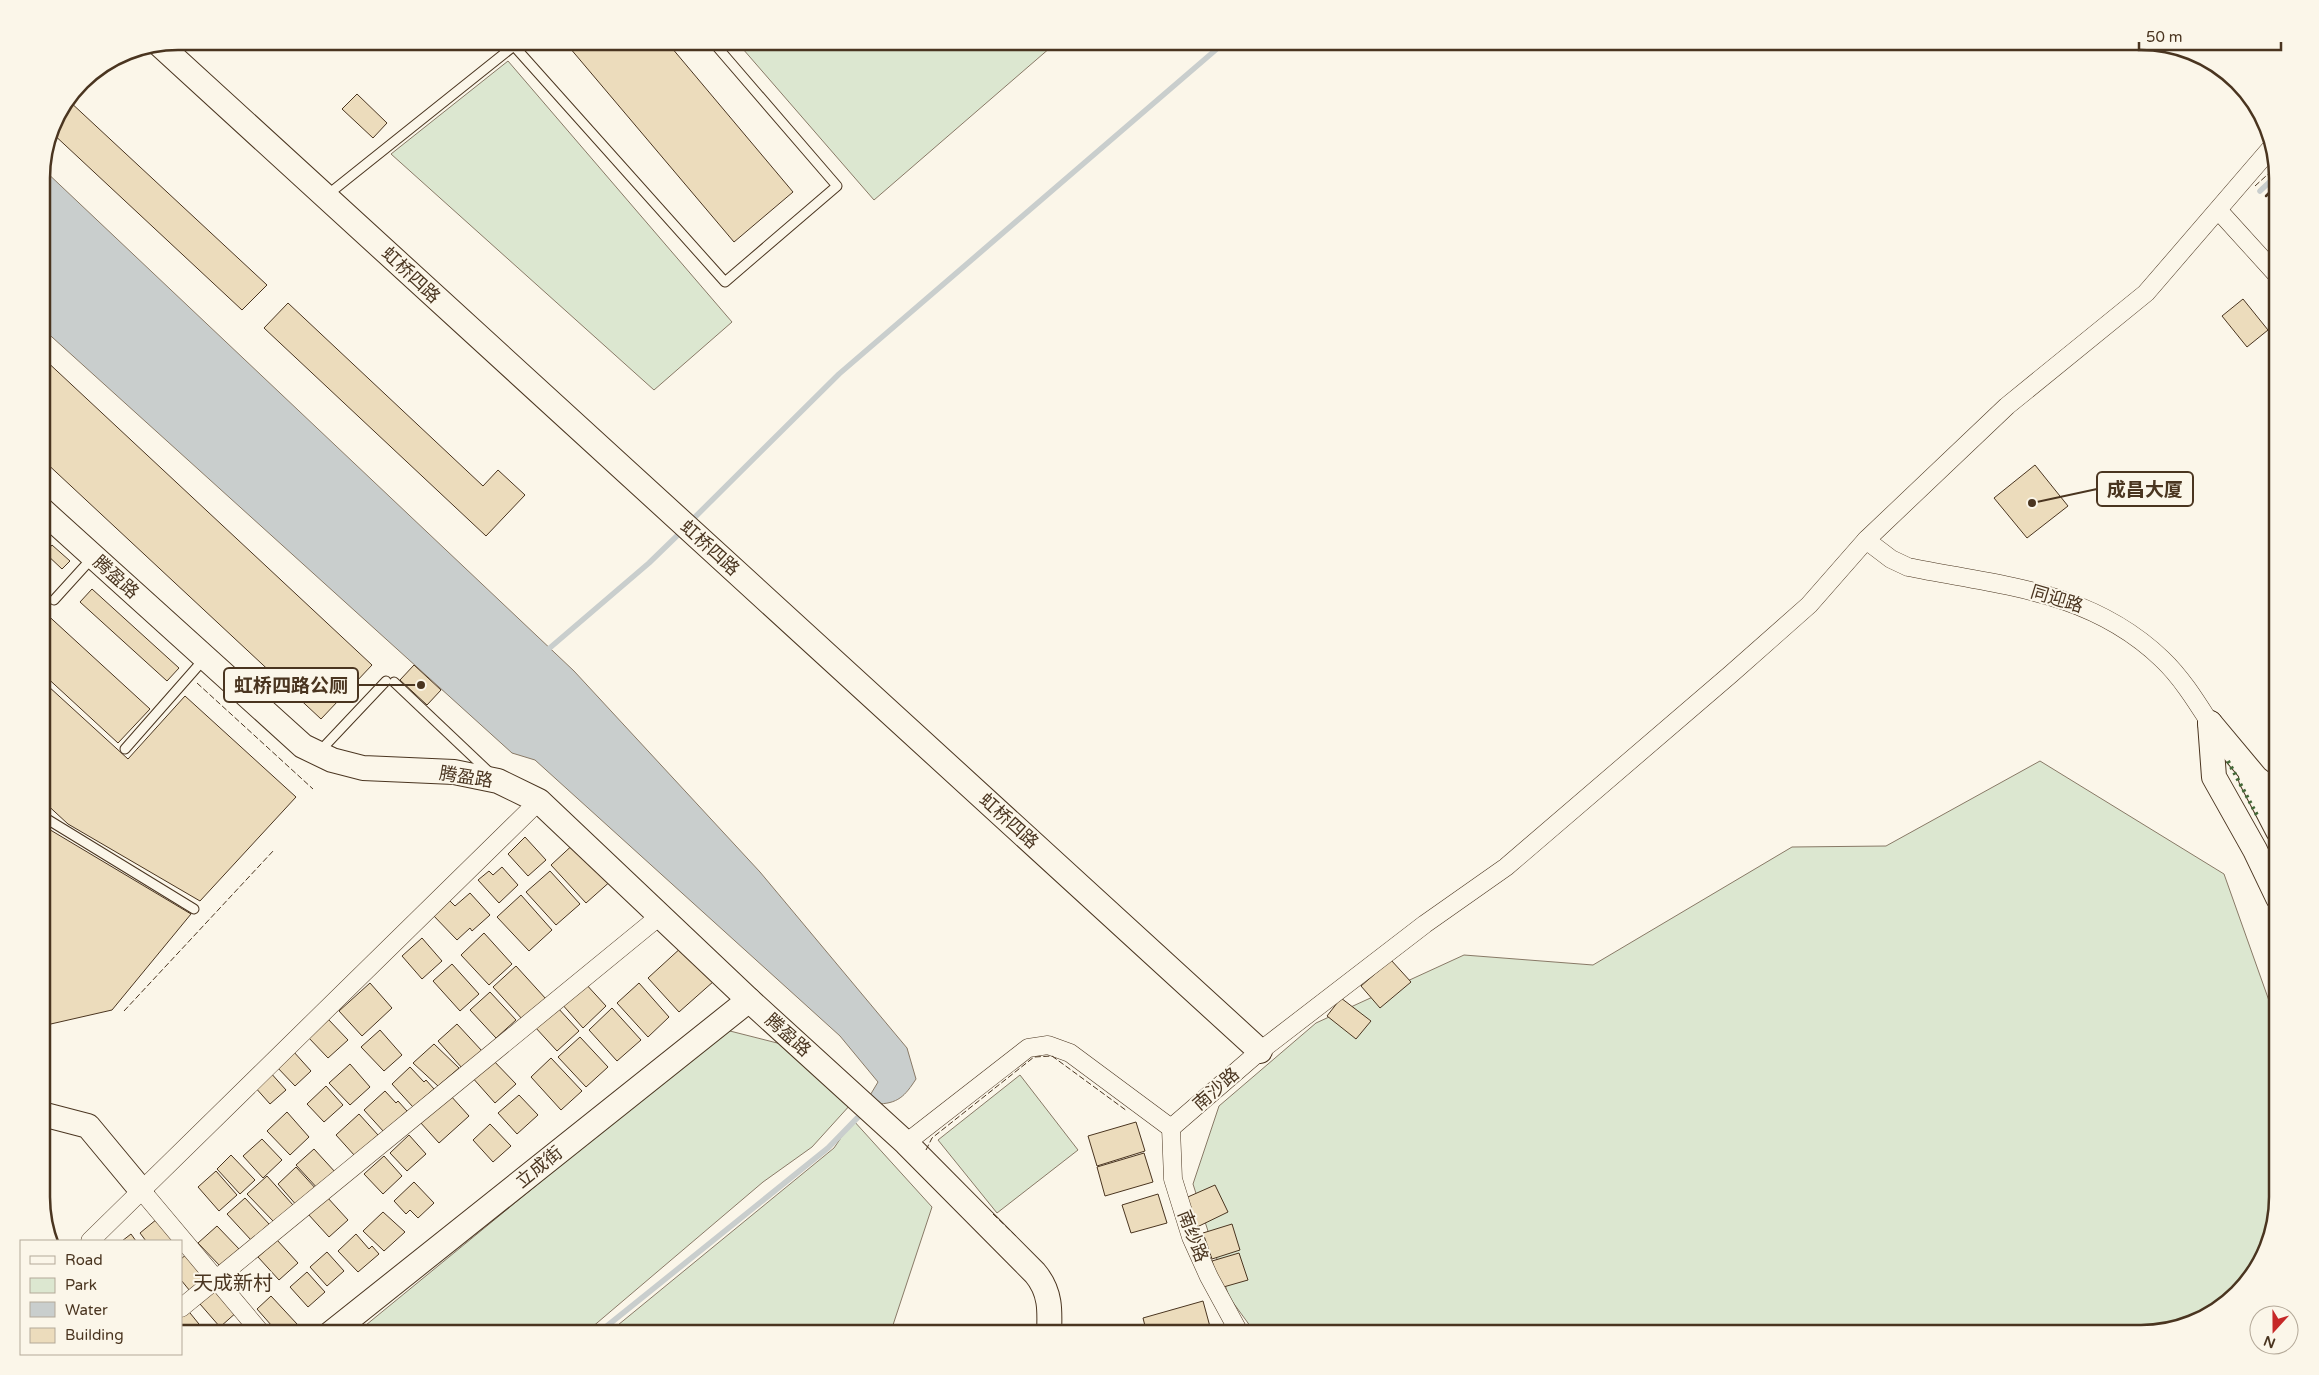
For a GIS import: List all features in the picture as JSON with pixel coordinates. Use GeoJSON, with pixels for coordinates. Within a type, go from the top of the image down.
{"type":"FeatureCollection","features":[{"type":"Feature","properties":{"kind":"street","name":"虹桥四路"},"geometry":{"type":"LineString","coordinates":[[166,51],[1260,1051]]}},
{"type":"Feature","properties":{"kind":"street","name":"南沙路"},"geometry":{"type":"LineString","coordinates":[[1171,1128],[1260,1051],[1417,930],[1506,866],[1574,810],[1809,605],[1866,540],[2007,406],[2146,293],[2219,211],[2267,153]]}},
{"type":"Feature","properties":{"kind":"street"},"geometry":{"type":"LineString","coordinates":[[2219,211],[2269,266]]}},
{"type":"Feature","properties":{"kind":"street","name":"腾盈路"},"geometry":{"type":"LineString","coordinates":[[50,517],[303,746],[332,760],[362,768],[454,772],[498,781],[539,801],[749,1000],[906,1143],[1042,1282],[1049,1303],[1049,1325]]}},
{"type":"Feature","properties":{"kind":"street","name":"同迎路"},"geometry":{"type":"LineString","coordinates":[[1866,540],[1891,559],[1908,567],[2056,597],[2097,612],[2131,634],[2162,659],[2188,689],[2210,723]]}},
{"type":"Feature","properties":{"kind":"street"},"geometry":{"type":"LineString","coordinates":[[2210,723],[2256,778],[2269,788]]}},
{"type":"Feature","properties":{"kind":"street"},"geometry":{"type":"LineString","coordinates":[[2210,723],[2214,777],[2269,873]]}},
{"type":"Feature","properties":{"kind":"street"},"geometry":{"type":"LineString","coordinates":[[2242,761],[2269,814]]}},
{"type":"Feature","properties":{"kind":"street"},"geometry":{"type":"LineString","coordinates":[[91,1240],[539,801]]}},
{"type":"Feature","properties":{"kind":"street"},"geometry":{"type":"LineString","coordinates":[[182,1307],[661,915]]}},
{"type":"Feature","properties":{"kind":"street","name":"立成街"},"geometry":{"type":"LineString","coordinates":[[341,1325],[749,1000]]}},
{"type":"Feature","properties":{"kind":"street"},"geometry":{"type":"LineString","coordinates":[[906,1143],[1028,1048],[1048,1045],[1070,1053],[1171,1128]]}},
{"type":"Feature","properties":{"kind":"street"},"geometry":{"type":"LineString","coordinates":[[50,1116],[88,1126],[254,1325]]}},
{"type":"Feature","properties":{"kind":"street","name":"南纱路"},"geometry":{"type":"LineString","coordinates":[[1171,1128],[1172,1179],[1190,1237],[1235,1325]]}},
{"type":"Feature","properties":{"kind":"lane"},"geometry":{"type":"LineString","coordinates":[[326,196],[509,50]]}},
{"type":"Feature","properties":{"kind":"lane"},"geometry":{"type":"LineString","coordinates":[[522,50],[725,282],[837,186],[720,50]]}},
{"type":"Feature","properties":{"kind":"lane"},"geometry":{"type":"LineString","coordinates":[[54,600],[93,557]]}},
{"type":"Feature","properties":{"kind":"lane"},"geometry":{"type":"LineString","coordinates":[[125,749],[206,658]]}},
{"type":"Feature","properties":{"kind":"lane"},"geometry":{"type":"LineString","coordinates":[[318,753],[390,682],[498,781]]}},
{"type":"Feature","properties":{"kind":"lane"},"geometry":{"type":"LineString","coordinates":[[50,821],[194,909]]}},
{"type":"Feature","properties":{"kind":"green space"},"geometry":{"type":"Polygon","coordinates":[[[744,50],[1048,50],[874,200],[744,50]]]}},
{"type":"Feature","properties":{"kind":"green space"},"geometry":{"type":"Polygon","coordinates":[[[508,61],[732,322],[654,390],[391,154],[508,61]]]}},
{"type":"Feature","properties":{"kind":"green space"},"geometry":{"type":"Polygon","coordinates":[[[2040,761],[2224,874],[2269,1001],[2269,1198],[2265,1230],[2252,1261],[2232,1288],[2219,1299],[2205,1308],[2174,1321],[2142,1325],[1249,1325],[1229,1297],[1193,1184],[1219,1106],[1316,1023],[1464,955],[1593,965],[1792,847],[1886,846],[2040,761]]]}},
{"type":"Feature","properties":{"kind":"green space"},"geometry":{"type":"Polygon","coordinates":[[[726,1030],[789,1046],[851,1104],[812,1147],[763,1182],[595,1325],[366,1325],[726,1030]]]}},
{"type":"Feature","properties":{"kind":"green space"},"geometry":{"type":"Polygon","coordinates":[[[1020,1075],[1078,1150],[997,1213],[938,1140],[1020,1075]]]}},
{"type":"Feature","properties":{"kind":"green space"},"geometry":{"type":"Polygon","coordinates":[[[853,1120],[932,1207],[893,1325],[618,1325],[834,1148],[853,1120]]]}},
{"type":"Feature","properties":{"kind":"water"},"geometry":{"type":"Polygon","coordinates":[[[50,176],[574,671],[760,872],[907,1048],[916,1079],[908,1090],[895,1101],[876,1104],[869,1097],[878,1082],[840,1036],[535,760],[512,753],[50,335],[50,176]]]}},
{"type":"Feature","properties":{"kind":"building"},"geometry":{"type":"Polygon","coordinates":[[[572,50],[674,50],[793,192],[734,242],[572,50]]]}},
{"type":"Feature","properties":{"kind":"building"},"geometry":{"type":"Polygon","coordinates":[[[357,94],[387,123],[373,138],[342,109],[357,94]]]}},
{"type":"Feature","properties":{"kind":"building"},"geometry":{"type":"Polygon","coordinates":[[[73,105],[267,285],[242,310],[57,137],[73,105]]]}},
{"type":"Feature","properties":{"kind":"building"},"geometry":{"type":"Polygon","coordinates":[[[2243,299],[2268,330],[2247,347],[2222,316],[2243,299]]]}},
{"type":"Feature","properties":{"kind":"building"},"geometry":{"type":"Polygon","coordinates":[[[288,303],[483,486],[498,470],[525,495],[486,536],[264,328],[288,303]]]}},
{"type":"Feature","properties":{"kind":"building"},"geometry":{"type":"Polygon","coordinates":[[[50,364],[372,665],[321,719],[50,466],[50,364]]]}},
{"type":"Feature","properties":{"kind":"building"},"geometry":{"type":"Polygon","coordinates":[[[2035,465],[2068,506],[2027,538],[1994,498],[2035,465]]]}},
{"type":"Feature","properties":{"kind":"building"},"geometry":{"type":"Polygon","coordinates":[[[52,545],[70,561],[62,569],[50,558],[50,547],[52,545]]]}},
{"type":"Feature","properties":{"kind":"building"},"geometry":{"type":"Polygon","coordinates":[[[92,589],[179,668],[167,681],[80,602],[92,589]]]}},
{"type":"Feature","properties":{"kind":"building"},"geometry":{"type":"Polygon","coordinates":[[[50,617],[150,709],[118,743],[50,680],[50,617]]]}},
{"type":"Feature","properties":{"kind":"building"},"geometry":{"type":"Polygon","coordinates":[[[414,665],[441,690],[427,705],[400,680],[414,665]]]}},
{"type":"Feature","properties":{"kind":"building"},"geometry":{"type":"Polygon","coordinates":[[[50,688],[128,759],[185,696],[296,797],[200,901],[68,824],[50,807],[50,688]]]}},
{"type":"Feature","properties":{"kind":"building"},"geometry":{"type":"Polygon","coordinates":[[[50,830],[191,914],[112,1010],[50,1024],[50,830]]]}},
{"type":"Feature","properties":{"kind":"building"},"geometry":{"type":"Polygon","coordinates":[[[525,837],[546,860],[528,876],[508,854],[525,837]]]}},
{"type":"Feature","properties":{"kind":"building"},"geometry":{"type":"Polygon","coordinates":[[[578,840],[613,879],[586,903],[551,865],[578,840]]]}},
{"type":"Feature","properties":{"kind":"building"},"geometry":{"type":"Polygon","coordinates":[[[502,867],[518,885],[499,903],[478,880],[489,871],[493,875],[502,867]]]}},
{"type":"Feature","properties":{"kind":"building"},"geometry":{"type":"Polygon","coordinates":[[[550,871],[580,904],[556,925],[526,892],[550,871]]]}},
{"type":"Feature","properties":{"kind":"building"},"geometry":{"type":"Polygon","coordinates":[[[470,893],[490,915],[472,931],[470,928],[457,940],[432,914],[448,899],[455,906],[470,893]]]}},
{"type":"Feature","properties":{"kind":"building"},"geometry":{"type":"Polygon","coordinates":[[[521,895],[552,930],[529,951],[497,917],[521,895]]]}},
{"type":"Feature","properties":{"kind":"building"},"geometry":{"type":"Polygon","coordinates":[[[484,933],[512,964],[489,985],[461,955],[484,933]]]}},
{"type":"Feature","properties":{"kind":"building"},"geometry":{"type":"Polygon","coordinates":[[[422,938],[442,961],[422,979],[402,956],[422,938]]]}},
{"type":"Feature","properties":{"kind":"building"},"geometry":{"type":"Polygon","coordinates":[[[683,946],[714,981],[679,1012],[648,978],[683,946]]]}},
{"type":"Feature","properties":{"kind":"building"},"geometry":{"type":"Polygon","coordinates":[[[1391,960],[1411,982],[1380,1008],[1361,986],[1391,960]]]}},
{"type":"Feature","properties":{"kind":"building"},"geometry":{"type":"Polygon","coordinates":[[[452,964],[479,994],[460,1011],[433,981],[452,964]]]}},
{"type":"Feature","properties":{"kind":"building"},"geometry":{"type":"Polygon","coordinates":[[[516,966],[546,999],[523,1020],[493,987],[516,966]]]}},
{"type":"Feature","properties":{"kind":"building"},"geometry":{"type":"Polygon","coordinates":[[[584,982],[606,1006],[583,1028],[561,1003],[584,982]]]}},
{"type":"Feature","properties":{"kind":"building"},"geometry":{"type":"Polygon","coordinates":[[[370,983],[392,1008],[362,1036],[339,1011],[370,983]]]}},
{"type":"Feature","properties":{"kind":"building"},"geometry":{"type":"Polygon","coordinates":[[[639,983],[669,1017],[648,1037],[617,1003],[639,983]]]}},
{"type":"Feature","properties":{"kind":"building"},"geometry":{"type":"Polygon","coordinates":[[[490,992],[516,1020],[496,1038],[470,1010],[490,992]]]}},
{"type":"Feature","properties":{"kind":"building"},"geometry":{"type":"Polygon","coordinates":[[[1341,998],[1371,1021],[1356,1039],[1327,1016],[1341,998]]]}},
{"type":"Feature","properties":{"kind":"building"},"geometry":{"type":"Polygon","coordinates":[[[557,1007],[579,1031],[557,1051],[535,1027],[557,1007]]]}},
{"type":"Feature","properties":{"kind":"building"},"geometry":{"type":"Polygon","coordinates":[[[612,1008],[641,1040],[617,1061],[589,1030],[612,1008]]]}},
{"type":"Feature","properties":{"kind":"building"},"geometry":{"type":"Polygon","coordinates":[[[328,1019],[348,1040],[328,1058],[308,1037],[328,1019]]]}},
{"type":"Feature","properties":{"kind":"building"},"geometry":{"type":"Polygon","coordinates":[[[457,1024],[482,1051],[462,1068],[438,1041],[457,1024]]]}},
{"type":"Feature","properties":{"kind":"building"},"geometry":{"type":"Polygon","coordinates":[[[380,1030],[402,1055],[384,1071],[361,1047],[380,1030]]]}},
{"type":"Feature","properties":{"kind":"building"},"geometry":{"type":"Polygon","coordinates":[[[580,1037],[608,1067],[586,1087],[558,1057],[580,1037]]]}},
{"type":"Feature","properties":{"kind":"building"},"geometry":{"type":"Polygon","coordinates":[[[434,1044],[459,1068],[438,1086],[413,1063],[434,1044]]]}},
{"type":"Feature","properties":{"kind":"building"},"geometry":{"type":"Polygon","coordinates":[[[293,1051],[311,1071],[295,1086],[276,1066],[293,1051]]]}},
{"type":"Feature","properties":{"kind":"building"},"geometry":{"type":"Polygon","coordinates":[[[491,1058],[516,1084],[495,1103],[471,1076],[491,1058]]]}},
{"type":"Feature","properties":{"kind":"building"},"geometry":{"type":"Polygon","coordinates":[[[551,1058],[582,1091],[561,1110],[531,1077],[551,1058]]]}},
{"type":"Feature","properties":{"kind":"building"},"geometry":{"type":"Polygon","coordinates":[[[350,1064],[370,1087],[350,1105],[329,1083],[350,1064]]]}},
{"type":"Feature","properties":{"kind":"building"},"geometry":{"type":"Polygon","coordinates":[[[410,1067],[424,1082],[426,1080],[434,1089],[413,1107],[392,1084],[410,1067]]]}},
{"type":"Feature","properties":{"kind":"building"},"geometry":{"type":"Polygon","coordinates":[[[269,1071],[286,1090],[270,1104],[254,1086],[269,1071]]]}},
{"type":"Feature","properties":{"kind":"building"},"geometry":{"type":"Polygon","coordinates":[[[326,1086],[343,1105],[324,1122],[307,1104],[326,1086]]]}},
{"type":"Feature","properties":{"kind":"building"},"geometry":{"type":"Polygon","coordinates":[[[385,1091],[407,1111],[384,1132],[364,1110],[385,1091]]]}},
{"type":"Feature","properties":{"kind":"building"},"geometry":{"type":"Polygon","coordinates":[[[450,1095],[469,1116],[439,1143],[420,1122],[450,1095]]]}},
{"type":"Feature","properties":{"kind":"building"},"geometry":{"type":"Polygon","coordinates":[[[519,1095],[538,1115],[517,1134],[498,1113],[519,1095]]]}},
{"type":"Feature","properties":{"kind":"building"},"geometry":{"type":"Polygon","coordinates":[[[287,1112],[309,1137],[290,1155],[267,1131],[287,1112]]]}},
{"type":"Feature","properties":{"kind":"building"},"geometry":{"type":"Polygon","coordinates":[[[359,1114],[378,1135],[355,1156],[336,1135],[359,1114]]]}},
{"type":"Feature","properties":{"kind":"building"},"geometry":{"type":"Polygon","coordinates":[[[1136,1122],[1145,1151],[1097,1166],[1088,1136],[1136,1122]]]}},
{"type":"Feature","properties":{"kind":"building"},"geometry":{"type":"Polygon","coordinates":[[[490,1124],[511,1146],[493,1162],[473,1140],[490,1124]]]}},
{"type":"Feature","properties":{"kind":"building"},"geometry":{"type":"Polygon","coordinates":[[[409,1135],[426,1154],[407,1171],[390,1153],[409,1135]]]}},
{"type":"Feature","properties":{"kind":"building"},"geometry":{"type":"Polygon","coordinates":[[[262,1139],[282,1160],[263,1178],[243,1156],[262,1139]]]}},
{"type":"Feature","properties":{"kind":"building"},"geometry":{"type":"Polygon","coordinates":[[[314,1149],[336,1173],[319,1190],[296,1165],[314,1149]]]}},
{"type":"Feature","properties":{"kind":"building"},"geometry":{"type":"Polygon","coordinates":[[[1144,1153],[1153,1182],[1105,1196],[1097,1167],[1144,1153]]]}},
{"type":"Feature","properties":{"kind":"building"},"geometry":{"type":"Polygon","coordinates":[[[231,1155],[255,1180],[240,1194],[217,1169],[231,1155]]]}},
{"type":"Feature","properties":{"kind":"building"},"geometry":{"type":"Polygon","coordinates":[[[384,1156],[402,1176],[383,1194],[364,1174],[384,1156]]]}},
{"type":"Feature","properties":{"kind":"building"},"geometry":{"type":"Polygon","coordinates":[[[296,1167],[317,1190],[298,1207],[278,1184],[296,1167]]]}},
{"type":"Feature","properties":{"kind":"building"},"geometry":{"type":"Polygon","coordinates":[[[216,1171],[237,1195],[219,1211],[198,1187],[216,1171]]]}},
{"type":"Feature","properties":{"kind":"building"},"geometry":{"type":"Polygon","coordinates":[[[267,1176],[293,1205],[274,1222],[247,1194],[267,1176]]]}},
{"type":"Feature","properties":{"kind":"building"},"geometry":{"type":"Polygon","coordinates":[[[414,1182],[434,1203],[418,1218],[410,1210],[406,1214],[394,1201],[414,1182]]]}},
{"type":"Feature","properties":{"kind":"building"},"geometry":{"type":"Polygon","coordinates":[[[1215,1185],[1228,1212],[1195,1228],[1181,1200],[1215,1185]]]}},
{"type":"Feature","properties":{"kind":"building"},"geometry":{"type":"Polygon","coordinates":[[[1158,1194],[1167,1223],[1131,1233],[1122,1205],[1158,1194]]]}},
{"type":"Feature","properties":{"kind":"building"},"geometry":{"type":"Polygon","coordinates":[[[327,1197],[348,1220],[329,1237],[308,1214],[327,1197]]]}},
{"type":"Feature","properties":{"kind":"building"},"geometry":{"type":"Polygon","coordinates":[[[245,1198],[269,1224],[251,1240],[227,1214],[245,1198]]]}},
{"type":"Feature","properties":{"kind":"building"},"geometry":{"type":"Polygon","coordinates":[[[383,1212],[405,1232],[384,1251],[363,1231],[383,1212]]]}},
{"type":"Feature","properties":{"kind":"building"},"geometry":{"type":"Polygon","coordinates":[[[157,1219],[175,1240],[145,1240],[140,1233],[157,1219]]]}},
{"type":"Feature","properties":{"kind":"building"},"geometry":{"type":"Polygon","coordinates":[[[1232,1224],[1240,1250],[1212,1259],[1203,1233],[1232,1224]]]}},
{"type":"Feature","properties":{"kind":"building"},"geometry":{"type":"Polygon","coordinates":[[[217,1226],[240,1250],[221,1267],[198,1243],[217,1226]]]}},
{"type":"Feature","properties":{"kind":"building"},"geometry":{"type":"Polygon","coordinates":[[[131,1234],[135,1240],[123,1240],[131,1234]]]}},
{"type":"Feature","properties":{"kind":"building"},"geometry":{"type":"Polygon","coordinates":[[[356,1234],[369,1249],[372,1246],[379,1254],[358,1272],[338,1251],[356,1234]]]}},
{"type":"Feature","properties":{"kind":"building"},"geometry":{"type":"Polygon","coordinates":[[[277,1240],[298,1263],[279,1280],[258,1257],[277,1240]]]}},
{"type":"Feature","properties":{"kind":"building"},"geometry":{"type":"Polygon","coordinates":[[[327,1252],[344,1271],[327,1286],[310,1267],[327,1252]]]}},
{"type":"Feature","properties":{"kind":"building"},"geometry":{"type":"Polygon","coordinates":[[[188,1253],[207,1277],[190,1291],[182,1281],[182,1258],[188,1253]]]}},
{"type":"Feature","properties":{"kind":"building"},"geometry":{"type":"Polygon","coordinates":[[[1239,1253],[1248,1280],[1220,1288],[1212,1261],[1239,1253]]]}},
{"type":"Feature","properties":{"kind":"building"},"geometry":{"type":"Polygon","coordinates":[[[307,1272],[325,1292],[308,1307],[290,1287],[307,1272]]]}},
{"type":"Feature","properties":{"kind":"building"},"geometry":{"type":"Polygon","coordinates":[[[217,1288],[238,1311],[222,1325],[218,1325],[200,1304],[217,1288]]]}},
{"type":"Feature","properties":{"kind":"building"},"geometry":{"type":"Polygon","coordinates":[[[271,1296],[297,1324],[271,1325],[257,1309],[271,1296]]]}},
{"type":"Feature","properties":{"kind":"building"},"geometry":{"type":"Polygon","coordinates":[[[1203,1301],[1210,1325],[1145,1325],[1143,1318],[1203,1301]]]}},
{"type":"Feature","properties":{"kind":"building"},"geometry":{"type":"Polygon","coordinates":[[[186,1308],[200,1325],[182,1325],[182,1311],[186,1308]]]}},
{"type":"Feature","properties":{"kind":"waterway"},"geometry":{"type":"LineString","coordinates":[[690,522],[839,374],[1216,50]]}},
{"type":"Feature","properties":{"kind":"waterway"},"geometry":{"type":"LineString","coordinates":[[2260,191],[2269,183]]}},
{"type":"Feature","properties":{"kind":"waterway"},"geometry":{"type":"LineString","coordinates":[[545,652],[649,563],[682,531]]}},
{"type":"Feature","properties":{"kind":"waterway"},"geometry":{"type":"LineString","coordinates":[[608,1325],[828,1148],[863,1112]]}},
{"type":"Feature","properties":{"kind":"hedge"},"geometry":{"type":"LineString","coordinates":[[2228,761],[2258,817]]}},
{"type":"Feature","properties":{"kind":"fence"},"geometry":{"type":"LineString","coordinates":[[2255,186],[2269,173]]}},
{"type":"Feature","properties":{"kind":"fence"},"geometry":{"type":"LineString","coordinates":[[197,683],[313,789]]}},
{"type":"Feature","properties":{"kind":"fence"},"geometry":{"type":"LineString","coordinates":[[124,1011],[274,850]]}},
{"type":"Feature","properties":{"kind":"fence"},"geometry":{"type":"LineString","coordinates":[[926,1150],[932,1138],[1034,1057],[1052,1056],[1127,1111]]}},
{"type":"Feature","properties":{"kind":"fence"},"geometry":{"type":"LineString","coordinates":[[993,1214],[1016,1236]]}},
{"type":"Feature","properties":{"kind":"wall"},"geometry":{"type":"LineString","coordinates":[[2266,196],[2269,193]]}},
{"type":"Feature","properties":{"kind":"place","name":"成昌大厦"},"geometry":{"type":"Point","coordinates":[2032,503]}},
{"type":"Feature","properties":{"kind":"place","name":"虹桥四路公厕"},"geometry":{"type":"Point","coordinates":[421,685]}},
{"type":"Feature","properties":{"kind":"district","name":"天成新村"},"geometry":{"type":"Point","coordinates":[233,1283]}}]}
